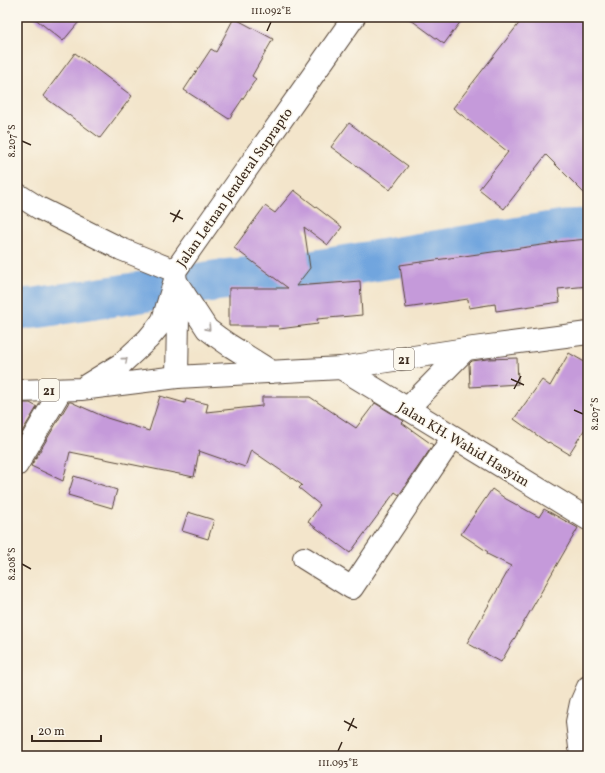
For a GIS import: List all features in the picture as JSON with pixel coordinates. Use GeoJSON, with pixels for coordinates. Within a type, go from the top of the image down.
{"type":"FeatureCollection","features":[{"type":"Feature","properties":{"kind":"main road","name":"Jalan Letnan Jenderal Suprapto"},"geometry":{"type":"LineString","coordinates":[[71,389],[121,364],[148,339],[163,320],[176,286],[354,17]]}},
{"type":"Feature","properties":{"kind":"main road"},"geometry":{"type":"LineString","coordinates":[[17,194],[40,208],[121,249],[176,286],[207,328],[229,346],[272,372]]}},
{"type":"Feature","properties":{"kind":"main road"},"geometry":{"type":"LineString","coordinates":[[176,286],[178,317],[177,377]]}},
{"type":"Feature","properties":{"kind":"main road","name":"21"},"geometry":{"type":"LineString","coordinates":[[17,391],[71,389],[177,377],[341,368],[466,349],[588,333]]}},
{"type":"Feature","properties":{"kind":"main road"},"geometry":{"type":"LineString","coordinates":[[407,409],[466,349]]}},
{"type":"Feature","properties":{"kind":"main road","name":"Jalan KH. Wahid Hasyim"},"geometry":{"type":"LineString","coordinates":[[341,368],[588,519]]}},
{"type":"Feature","properties":{"kind":"main road"},"geometry":{"type":"LineString","coordinates":[[17,466],[71,389]]}},
{"type":"Feature","properties":{"kind":"main road"},"geometry":{"type":"LineString","coordinates":[[304,558],[352,588],[453,437]]}},
{"type":"Feature","properties":{"kind":"main road"},"geometry":{"type":"LineString","coordinates":[[581,756],[576,722],[581,703],[588,687]]}},
{"type":"Feature","properties":{"kind":"building"},"geometry":{"type":"Polygon","coordinates":[[[33,17],[83,17],[63,41],[33,17]]]}},
{"type":"Feature","properties":{"kind":"building"},"geometry":{"type":"Polygon","coordinates":[[[407,17],[464,17],[444,44],[407,17]]]}},
{"type":"Feature","properties":{"kind":"building"},"geometry":{"type":"Polygon","coordinates":[[[524,17],[588,17],[588,197],[546,155],[504,209],[479,189],[508,152],[453,108],[524,17]]]}},
{"type":"Feature","properties":{"kind":"building"},"geometry":{"type":"Polygon","coordinates":[[[234,18],[273,39],[252,76],[256,79],[229,119],[184,90],[211,49],[216,52],[234,18]]]}},
{"type":"Feature","properties":{"kind":"building"},"geometry":{"type":"Polygon","coordinates":[[[75,53],[132,96],[100,138],[43,96],[75,53]]]}},
{"type":"Feature","properties":{"kind":"building"},"geometry":{"type":"Polygon","coordinates":[[[349,123],[408,166],[390,190],[331,147],[349,123]]]}},
{"type":"Feature","properties":{"kind":"building"},"geometry":{"type":"Polygon","coordinates":[[[294,190],[342,227],[328,245],[304,227],[310,268],[296,286],[360,281],[362,315],[317,319],[318,324],[279,329],[278,326],[229,326],[229,288],[288,288],[234,248],[265,206],[275,213],[294,190]]]}},
{"type":"Feature","properties":{"kind":"building"},"geometry":{"type":"Polygon","coordinates":[[[588,239],[588,286],[558,289],[560,302],[496,311],[495,304],[469,308],[468,299],[406,308],[400,265],[556,242],[588,239]]]}},
{"type":"Feature","properties":{"kind":"building"},"geometry":{"type":"Polygon","coordinates":[[[569,353],[588,364],[588,424],[569,454],[549,442],[548,443],[514,419],[542,380],[550,386],[569,353]]]}},
{"type":"Feature","properties":{"kind":"building"},"geometry":{"type":"Polygon","coordinates":[[[517,358],[518,384],[470,387],[469,364],[472,361],[517,358]]]}},
{"type":"Feature","properties":{"kind":"building"},"geometry":{"type":"Polygon","coordinates":[[[160,396],[185,403],[186,399],[208,404],[206,412],[262,406],[262,397],[310,397],[356,428],[375,403],[404,421],[402,423],[433,445],[399,495],[395,492],[350,553],[308,522],[320,505],[299,488],[302,485],[251,450],[245,467],[199,451],[194,477],[70,452],[63,481],[31,466],[69,402],[107,418],[149,431],[160,396]]]}},
{"type":"Feature","properties":{"kind":"building"},"geometry":{"type":"Polygon","coordinates":[[[17,403],[30,403],[37,407],[17,440],[17,403]]]}},
{"type":"Feature","properties":{"kind":"building"},"geometry":{"type":"Polygon","coordinates":[[[74,476],[117,490],[112,508],[68,495],[74,476]]]}},
{"type":"Feature","properties":{"kind":"building"},"geometry":{"type":"Polygon","coordinates":[[[492,489],[506,499],[539,517],[544,509],[578,528],[501,662],[467,643],[511,566],[487,554],[488,552],[461,534],[492,489]]]}},
{"type":"Feature","properties":{"kind":"building"},"geometry":{"type":"Polygon","coordinates":[[[188,512],[214,520],[208,539],[182,531],[188,512]]]}},
{"type":"Feature","properties":{"kind":"waterway"},"geometry":{"type":"LineString","coordinates":[[17,309],[35,308],[221,280],[299,273],[564,230],[588,229]]}}]}
